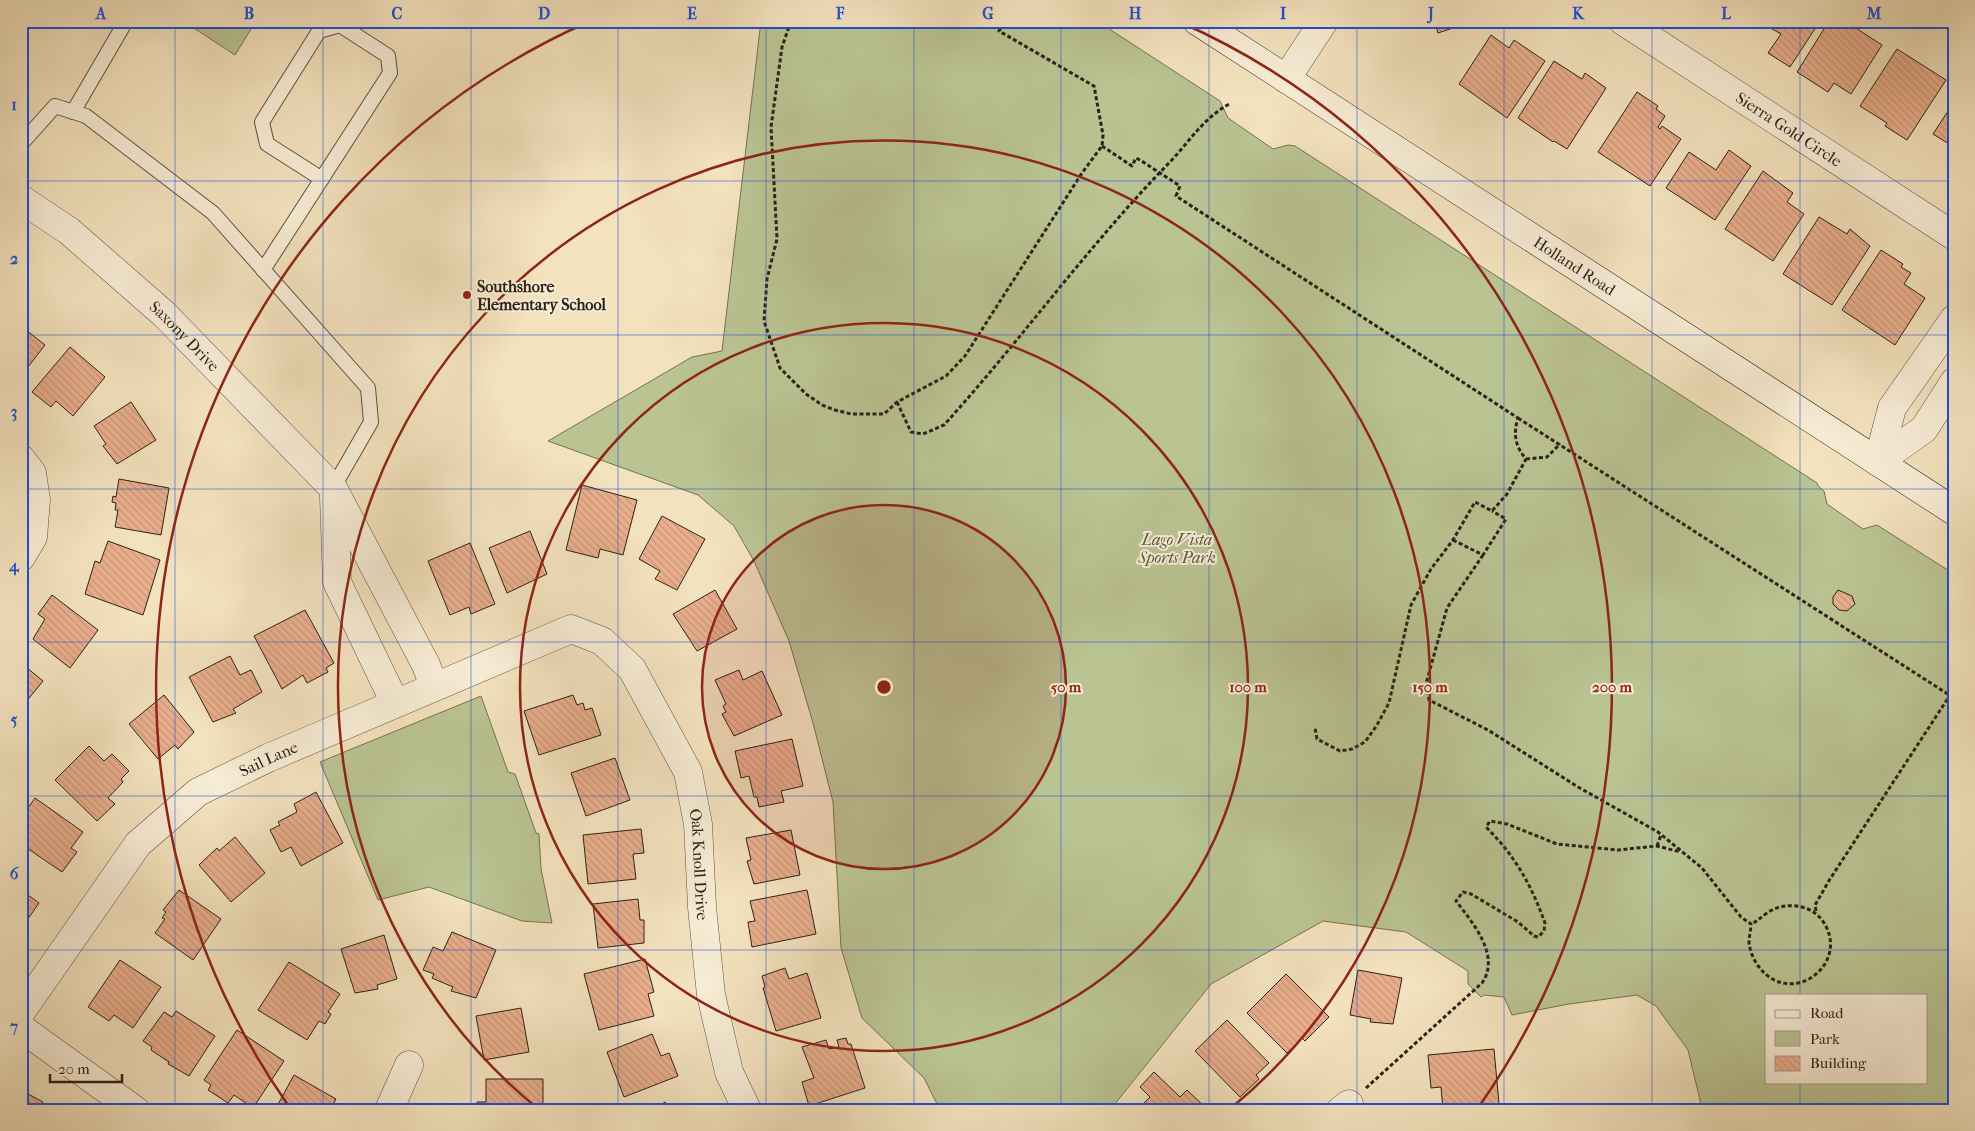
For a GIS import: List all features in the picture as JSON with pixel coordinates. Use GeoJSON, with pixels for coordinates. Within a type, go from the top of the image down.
{"type":"FeatureCollection","features":[{"type":"Feature","properties":{"kind":"street","name":"Holland Road"},"geometry":{"type":"LineString","coordinates":[[1197,21],[1954,511]]}},
{"type":"Feature","properties":{"kind":"street"},"geometry":{"type":"LineString","coordinates":[[1286,79],[1324,21]]}},
{"type":"Feature","properties":{"kind":"street","name":"Sierra Gold Circle"},"geometry":{"type":"LineString","coordinates":[[1623,21],[1954,236]]}},
{"type":"Feature","properties":{"kind":"street","name":"Saxony Drive"},"geometry":{"type":"LineString","coordinates":[[21,199],[69,230],[164,314],[333,488],[434,686]]}},
{"type":"Feature","properties":{"kind":"street"},"geometry":{"type":"LineString","coordinates":[[1878,462],[1892,408],[1954,319]]}},
{"type":"Feature","properties":{"kind":"street"},"geometry":{"type":"LineString","coordinates":[[1878,462],[1924,429],[1954,382]]}},
{"type":"Feature","properties":{"kind":"street"},"geometry":{"type":"LineString","coordinates":[[21,459],[32,474],[36,500],[33,538],[21,557]]}},
{"type":"Feature","properties":{"kind":"street"},"geometry":{"type":"LineString","coordinates":[[333,488],[336,582],[395,703]]}},
{"type":"Feature","properties":{"kind":"street"},"geometry":{"type":"LineString","coordinates":[[354,618],[391,600]]}},
{"type":"Feature","properties":{"kind":"street","name":"Sail Lane"},"geometry":{"type":"LineString","coordinates":[[21,1012],[138,844],[198,792],[268,758],[571,629],[602,641]]}},
{"type":"Feature","properties":{"kind":"street","name":"Oak Knoll Drive"},"geometry":{"type":"LineString","coordinates":[[602,641],[632,669],[688,772],[698,824],[702,907],[711,995],[729,1072],[747,1110]]}},
{"type":"Feature","properties":{"kind":"street"},"geometry":{"type":"LineString","coordinates":[[21,1028],[134,1110]]}},
{"type":"Feature","properties":{"kind":"street"},"geometry":{"type":"LineString","coordinates":[[389,1110],[409,1066]]}},
{"type":"Feature","properties":{"kind":"lane"},"geometry":{"type":"LineString","coordinates":[[73,112],[126,21]]}},
{"type":"Feature","properties":{"kind":"lane"},"geometry":{"type":"LineString","coordinates":[[263,270],[322,179],[390,74],[388,56],[340,25],[318,31],[262,122],[267,144],[322,179]]}},
{"type":"Feature","properties":{"kind":"lane"},"geometry":{"type":"LineString","coordinates":[[21,144],[55,106],[86,116],[212,213],[368,388],[371,422],[333,488]]}},
{"type":"Feature","properties":{"kind":"path"},"geometry":{"type":"LineString","coordinates":[[791,21],[782,47],[771,127],[777,239],[767,279],[764,321],[780,368],[822,405],[851,414],[866,415],[884,414],[897,402],[946,376],[964,356],[1082,173],[1102,146],[1103,134],[1094,86],[1000,30],[1006,21]]}},
{"type":"Feature","properties":{"kind":"path"},"geometry":{"type":"LineString","coordinates":[[897,402],[911,432],[923,434],[944,425],[1050,297],[1159,173],[1212,114],[1231,103]]}},
{"type":"Feature","properties":{"kind":"path"},"geometry":{"type":"LineString","coordinates":[[1102,146],[1132,166],[1136,158],[1180,186],[1176,196],[1205,216],[1309,280],[1518,418],[1954,698]]}},
{"type":"Feature","properties":{"kind":"path"},"geometry":{"type":"LineString","coordinates":[[1518,418],[1515,439],[1519,451],[1526,459]]}},
{"type":"Feature","properties":{"kind":"path"},"geometry":{"type":"LineString","coordinates":[[1526,459],[1547,457],[1560,444]]}},
{"type":"Feature","properties":{"kind":"path"},"geometry":{"type":"LineString","coordinates":[[1492,511],[1507,494],[1526,459]]}},
{"type":"Feature","properties":{"kind":"path"},"geometry":{"type":"LineString","coordinates":[[1315,728],[1317,739],[1340,751],[1352,749],[1365,742],[1389,703],[1411,605],[1431,569],[1453,540],[1475,502],[1506,519],[1446,608],[1426,684],[1430,700],[1488,730],[1578,788],[1606,802],[1661,835],[1702,868],[1741,917],[1752,924]]}},
{"type":"Feature","properties":{"kind":"path"},"geometry":{"type":"LineString","coordinates":[[1453,540],[1483,555]]}},
{"type":"Feature","properties":{"kind":"path"},"geometry":{"type":"LineString","coordinates":[[1816,912],[1815,905],[1830,879],[1954,689]]}},
{"type":"Feature","properties":{"kind":"path"},"geometry":{"type":"LineString","coordinates":[[1345,1107],[1482,983],[1487,976],[1490,968],[1484,943],[1456,901],[1458,896],[1464,892],[1471,894],[1518,922],[1534,936],[1538,937],[1544,931],[1542,917],[1524,874],[1514,857],[1486,827],[1490,821],[1507,824],[1557,844],[1618,850],[1657,846],[1684,853]]}},
{"type":"Feature","properties":{"kind":"path"},"geometry":{"type":"LineString","coordinates":[[1657,846],[1661,835]]}},
{"type":"Feature","properties":{"kind":"path"},"geometry":{"type":"LineString","coordinates":[[1780,906],[1809,908],[1816,912],[1829,930],[1830,942],[1827,962],[1816,975],[1799,984],[1782,984],[1767,978],[1754,961],[1749,943],[1752,924],[1780,906]]}},
{"type":"Feature","properties":{"kind":"green space"},"geometry":{"type":"Polygon","coordinates":[[[183,21],[256,21],[235,55],[183,21]]]}},
{"type":"Feature","properties":{"kind":"green space","name":"Lago Vista Sports Park"},"geometry":{"type":"Polygon","coordinates":[[[761,21],[1097,21],[1220,101],[1228,118],[1273,149],[1288,145],[1295,146],[1817,483],[1824,491],[1827,504],[1863,529],[1877,525],[1954,574],[1954,1110],[1701,1110],[1688,1050],[1656,1006],[1637,995],[1569,1004],[1512,1015],[1504,997],[1484,995],[1481,997],[1468,984],[1468,971],[1406,932],[1323,921],[1211,984],[1110,1110],[940,1110],[924,1078],[862,1018],[841,948],[833,802],[813,723],[789,641],[754,561],[734,526],[698,495],[548,441],[692,357],[722,351],[761,21]]]}},
{"type":"Feature","properties":{"kind":"green space"},"geometry":{"type":"Polygon","coordinates":[[[481,696],[508,772],[515,774],[536,833],[539,834],[541,869],[552,923],[522,921],[429,887],[378,900],[320,762],[481,696]]]}},
{"type":"Feature","properties":{"kind":"building"},"geometry":{"type":"Polygon","coordinates":[[[1434,21],[1474,21],[1438,33],[1434,21]]]}},
{"type":"Feature","properties":{"kind":"building"},"geometry":{"type":"Polygon","coordinates":[[[1758,21],[1820,21],[1790,67],[1768,53],[1781,34],[1758,21]]]}},
{"type":"Feature","properties":{"kind":"building"},"geometry":{"type":"Polygon","coordinates":[[[1829,21],[1845,21],[1882,45],[1851,94],[1834,83],[1828,92],[1797,72],[1829,21]]]}},
{"type":"Feature","properties":{"kind":"building"},"geometry":{"type":"Polygon","coordinates":[[[1491,35],[1509,48],[1514,40],[1545,61],[1507,118],[1459,84],[1491,35]]]}},
{"type":"Feature","properties":{"kind":"building"},"geometry":{"type":"Polygon","coordinates":[[[1897,49],[1946,80],[1907,140],[1885,126],[1887,123],[1860,106],[1897,49]]]}},
{"type":"Feature","properties":{"kind":"building"},"geometry":{"type":"Polygon","coordinates":[[[1554,61],[1582,79],[1585,73],[1606,88],[1567,149],[1553,142],[1518,118],[1554,61]]]}},
{"type":"Feature","properties":{"kind":"building"},"geometry":{"type":"Polygon","coordinates":[[[1637,92],[1658,106],[1656,109],[1665,116],[1658,127],[1660,129],[1662,126],[1681,139],[1650,186],[1598,152],[1637,92]]]}},
{"type":"Feature","properties":{"kind":"building"},"geometry":{"type":"Polygon","coordinates":[[[1954,102],[1954,147],[1933,134],[1954,102]]]}},
{"type":"Feature","properties":{"kind":"building"},"geometry":{"type":"Polygon","coordinates":[[[1729,150],[1751,166],[1715,220],[1666,188],[1689,152],[1716,170],[1729,150]]]}},
{"type":"Feature","properties":{"kind":"building"},"geometry":{"type":"Polygon","coordinates":[[[1763,171],[1793,193],[1787,202],[1804,214],[1773,261],[1725,229],[1763,171]]]}},
{"type":"Feature","properties":{"kind":"building"},"geometry":{"type":"Polygon","coordinates":[[[1819,217],[1847,234],[1850,229],[1870,246],[1832,305],[1783,274],[1819,217]]]}},
{"type":"Feature","properties":{"kind":"building"},"geometry":{"type":"Polygon","coordinates":[[[1881,250],[1903,264],[1901,267],[1911,273],[1904,284],[1925,298],[1895,345],[1842,310],[1881,250]]]}},
{"type":"Feature","properties":{"kind":"building"},"geometry":{"type":"Polygon","coordinates":[[[21,326],[45,345],[21,376],[21,326]]]}},
{"type":"Feature","properties":{"kind":"building"},"geometry":{"type":"Polygon","coordinates":[[[70,347],[105,377],[73,416],[56,401],[51,407],[32,392],[70,347]]]}},
{"type":"Feature","properties":{"kind":"building"},"geometry":{"type":"Polygon","coordinates":[[[131,402],[156,440],[117,464],[103,446],[106,444],[94,426],[131,402]]]}},
{"type":"Feature","properties":{"kind":"building"},"geometry":{"type":"Polygon","coordinates":[[[119,479],[169,488],[161,535],[115,527],[118,510],[115,510],[116,503],[112,502],[113,496],[116,497],[119,479]]]}},
{"type":"Feature","properties":{"kind":"building"},"geometry":{"type":"Polygon","coordinates":[[[582,485],[637,500],[623,555],[600,549],[598,558],[566,550],[582,485]]]}},
{"type":"Feature","properties":{"kind":"building"},"geometry":{"type":"Polygon","coordinates":[[[662,516],[705,539],[677,590],[655,579],[660,571],[639,559],[662,516]]]}},
{"type":"Feature","properties":{"kind":"building"},"geometry":{"type":"Polygon","coordinates":[[[530,531],[547,574],[507,593],[489,548],[530,531]]]}},
{"type":"Feature","properties":{"kind":"building"},"geometry":{"type":"Polygon","coordinates":[[[108,541],[160,560],[143,615],[85,594],[95,561],[100,563],[108,541]]]}},
{"type":"Feature","properties":{"kind":"building"},"geometry":{"type":"Polygon","coordinates":[[[470,543],[495,604],[471,614],[469,607],[450,615],[428,561],[470,543]]]}},
{"type":"Feature","properties":{"kind":"building"},"geometry":{"type":"Polygon","coordinates":[[[715,590],[737,629],[697,651],[673,614],[715,590]]]}},
{"type":"Feature","properties":{"kind":"building"},"geometry":{"type":"Polygon","coordinates":[[[1838,590],[1852,596],[1855,604],[1847,611],[1839,610],[1833,604],[1833,597],[1838,590]]]}},
{"type":"Feature","properties":{"kind":"building"},"geometry":{"type":"Polygon","coordinates":[[[52,595],[98,630],[70,668],[33,639],[45,619],[38,614],[52,595]]]}},
{"type":"Feature","properties":{"kind":"building"},"geometry":{"type":"Polygon","coordinates":[[[305,610],[334,663],[326,668],[328,672],[307,683],[303,675],[282,689],[254,636],[305,610]]]}},
{"type":"Feature","properties":{"kind":"building"},"geometry":{"type":"Polygon","coordinates":[[[230,656],[240,675],[251,670],[262,692],[233,709],[236,713],[213,722],[189,677],[230,656]]]}},
{"type":"Feature","properties":{"kind":"building"},"geometry":{"type":"Polygon","coordinates":[[[21,663],[43,681],[21,708],[21,663]]]}},
{"type":"Feature","properties":{"kind":"building"},"geometry":{"type":"Polygon","coordinates":[[[739,670],[743,680],[762,671],[782,715],[734,736],[722,714],[726,712],[723,706],[726,704],[715,680],[739,670]]]}},
{"type":"Feature","properties":{"kind":"building"},"geometry":{"type":"Polygon","coordinates":[[[164,695],[194,732],[178,749],[175,745],[158,759],[129,724],[164,695]]]}},
{"type":"Feature","properties":{"kind":"building"},"geometry":{"type":"Polygon","coordinates":[[[573,695],[577,705],[583,703],[585,710],[592,708],[601,735],[539,755],[524,711],[573,695]]]}},
{"type":"Feature","properties":{"kind":"building"},"geometry":{"type":"Polygon","coordinates":[[[792,739],[803,786],[781,791],[784,802],[759,807],[757,797],[754,797],[749,776],[741,778],[735,751],[792,739]]]}},
{"type":"Feature","properties":{"kind":"building"},"geometry":{"type":"Polygon","coordinates":[[[89,746],[104,761],[112,754],[129,771],[121,779],[123,782],[108,798],[115,804],[97,821],[55,780],[89,746]]]}},
{"type":"Feature","properties":{"kind":"building"},"geometry":{"type":"Polygon","coordinates":[[[615,758],[630,800],[586,816],[571,773],[615,758]]]}},
{"type":"Feature","properties":{"kind":"building"},"geometry":{"type":"Polygon","coordinates":[[[316,792],[343,843],[301,866],[291,847],[281,852],[270,830],[280,825],[278,822],[297,812],[294,804],[316,792]]]}},
{"type":"Feature","properties":{"kind":"building"},"geometry":{"type":"Polygon","coordinates":[[[35,798],[83,832],[71,848],[77,852],[62,872],[21,844],[21,818],[35,798]]]}},
{"type":"Feature","properties":{"kind":"building"},"geometry":{"type":"Polygon","coordinates":[[[641,829],[644,853],[633,854],[636,879],[588,884],[583,835],[641,829]]]}},
{"type":"Feature","properties":{"kind":"building"},"geometry":{"type":"Polygon","coordinates":[[[791,830],[800,875],[754,884],[747,861],[751,860],[746,838],[791,830]]]}},
{"type":"Feature","properties":{"kind":"building"},"geometry":{"type":"Polygon","coordinates":[[[235,837],[265,873],[231,902],[199,865],[217,848],[219,851],[235,837]]]}},
{"type":"Feature","properties":{"kind":"building"},"geometry":{"type":"Polygon","coordinates":[[[21,890],[39,903],[21,929],[21,890]]]}},
{"type":"Feature","properties":{"kind":"building"},"geometry":{"type":"Polygon","coordinates":[[[179,890],[221,919],[193,960],[155,933],[165,919],[162,918],[166,912],[163,910],[179,890]]]}},
{"type":"Feature","properties":{"kind":"building"},"geometry":{"type":"Polygon","coordinates":[[[807,890],[816,934],[752,947],[748,922],[755,921],[750,901],[807,890]]]}},
{"type":"Feature","properties":{"kind":"building"},"geometry":{"type":"Polygon","coordinates":[[[638,899],[640,920],[644,920],[644,943],[598,948],[593,904],[638,899]]]}},
{"type":"Feature","properties":{"kind":"building"},"geometry":{"type":"Polygon","coordinates":[[[452,932],[496,950],[476,998],[451,991],[453,987],[432,978],[434,974],[423,970],[433,947],[443,951],[452,932]]]}},
{"type":"Feature","properties":{"kind":"building"},"geometry":{"type":"Polygon","coordinates":[[[384,935],[397,979],[377,985],[378,989],[355,993],[341,949],[384,935]]]}},
{"type":"Feature","properties":{"kind":"building"},"geometry":{"type":"Polygon","coordinates":[[[645,959],[654,992],[648,994],[654,1016],[599,1030],[584,974],[645,959]]]}},
{"type":"Feature","properties":{"kind":"building"},"geometry":{"type":"Polygon","coordinates":[[[120,960],[161,987],[133,1028],[114,1015],[109,1021],[88,1007],[120,960]]]}},
{"type":"Feature","properties":{"kind":"building"},"geometry":{"type":"Polygon","coordinates":[[[289,962],[340,994],[328,1012],[331,1014],[325,1024],[319,1021],[307,1040],[258,1010],[289,962]]]}},
{"type":"Feature","properties":{"kind":"building"},"geometry":{"type":"Polygon","coordinates":[[[785,968],[789,979],[807,973],[821,1018],[776,1031],[763,988],[765,987],[762,976],[785,968]]]}},
{"type":"Feature","properties":{"kind":"building"},"geometry":{"type":"Polygon","coordinates":[[[1358,970],[1402,978],[1393,1024],[1370,1022],[1371,1019],[1350,1015],[1358,970]]]}},
{"type":"Feature","properties":{"kind":"building"},"geometry":{"type":"Polygon","coordinates":[[[1286,974],[1329,1017],[1305,1041],[1302,1038],[1287,1053],[1247,1013],[1286,974]]]}},
{"type":"Feature","properties":{"kind":"building"},"geometry":{"type":"Polygon","coordinates":[[[521,1008],[529,1052],[484,1060],[476,1016],[521,1008]]]}},
{"type":"Feature","properties":{"kind":"building"},"geometry":{"type":"Polygon","coordinates":[[[176,1011],[215,1036],[189,1076],[168,1064],[169,1062],[151,1050],[152,1047],[143,1041],[164,1012],[172,1017],[176,1011]]]}},
{"type":"Feature","properties":{"kind":"building"},"geometry":{"type":"Polygon","coordinates":[[[1227,1020],[1269,1063],[1256,1075],[1259,1079],[1240,1097],[1195,1051],[1227,1020]]]}},
{"type":"Feature","properties":{"kind":"building"},"geometry":{"type":"Polygon","coordinates":[[[237,1030],[284,1061],[253,1108],[234,1095],[228,1103],[208,1090],[211,1085],[204,1080],[237,1030]]]}},
{"type":"Feature","properties":{"kind":"building"},"geometry":{"type":"Polygon","coordinates":[[[652,1034],[661,1056],[669,1053],[678,1076],[624,1097],[607,1052],[652,1034]]]}},
{"type":"Feature","properties":{"kind":"building"},"geometry":{"type":"Polygon","coordinates":[[[846,1038],[848,1044],[851,1044],[865,1088],[809,1106],[802,1082],[814,1078],[802,1047],[826,1040],[829,1049],[839,1047],[837,1040],[846,1038]]]}},
{"type":"Feature","properties":{"kind":"building"},"geometry":{"type":"Polygon","coordinates":[[[1494,1049],[1499,1104],[1443,1110],[1441,1087],[1431,1088],[1428,1055],[1494,1049]]]}},
{"type":"Feature","properties":{"kind":"building"},"geometry":{"type":"Polygon","coordinates":[[[1154,1072],[1180,1097],[1187,1090],[1207,1109],[1137,1110],[1150,1097],[1140,1087],[1154,1072]]]}},
{"type":"Feature","properties":{"kind":"building"},"geometry":{"type":"Polygon","coordinates":[[[294,1075],[336,1099],[330,1110],[275,1110],[294,1075]]]}},
{"type":"Feature","properties":{"kind":"building"},"geometry":{"type":"Polygon","coordinates":[[[486,1079],[543,1079],[543,1110],[477,1110],[477,1102],[486,1102],[486,1079]]]}},
{"type":"Feature","properties":{"kind":"building"},"geometry":{"type":"Polygon","coordinates":[[[21,1090],[43,1102],[39,1108],[42,1110],[21,1110],[21,1090]]]}},
{"type":"Feature","properties":{"kind":"building"},"geometry":{"type":"Polygon","coordinates":[[[665,1102],[670,1109],[674,1106],[677,1110],[653,1110],[665,1102]]]}},
{"type":"Feature","properties":{"kind":"building"},"geometry":{"type":"Polygon","coordinates":[[[888,1105],[890,1110],[872,1110],[888,1105]]]}},
{"type":"Feature","properties":{"kind":"place","name":"Southshore Elementary School"},"geometry":{"type":"Point","coordinates":[467,295]}}]}
